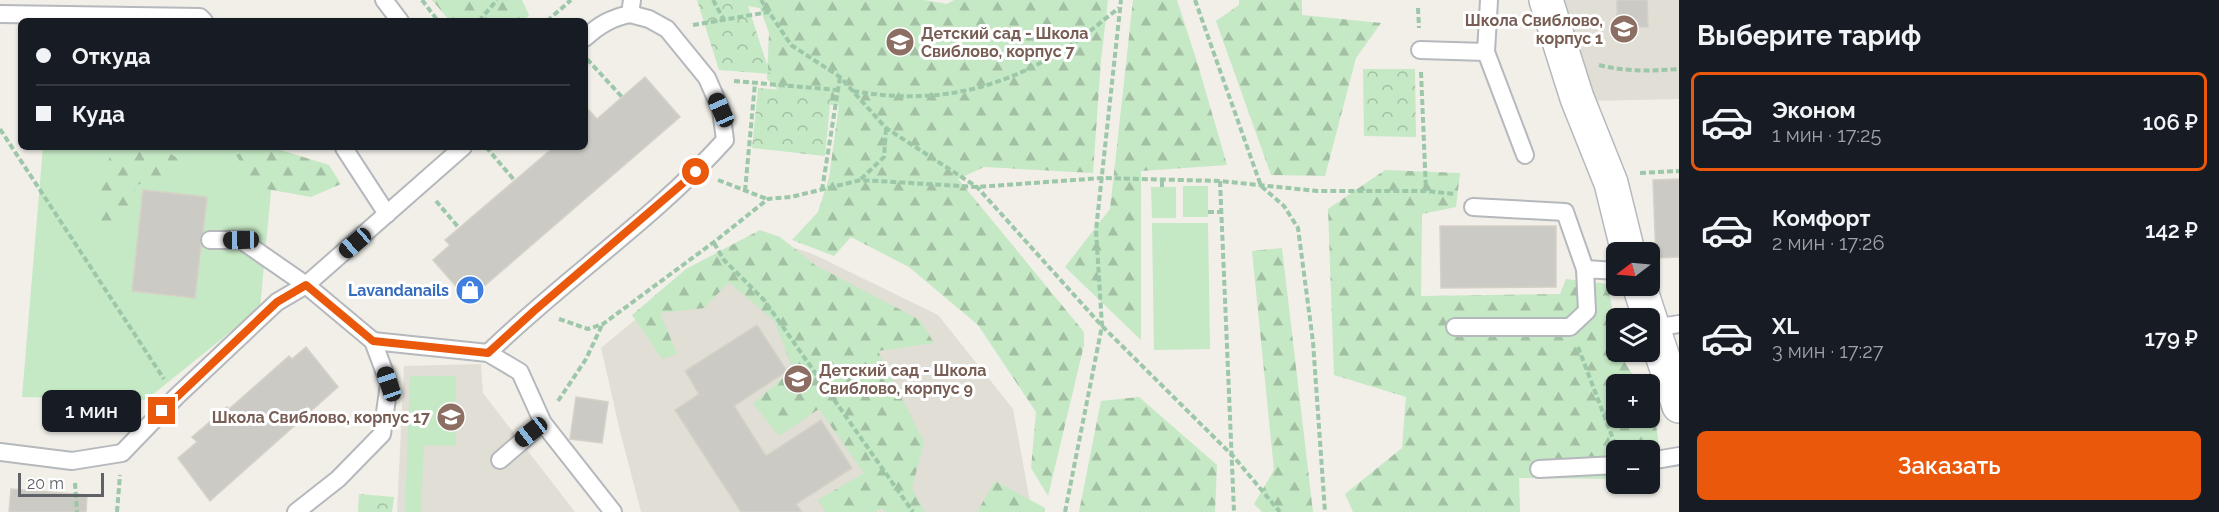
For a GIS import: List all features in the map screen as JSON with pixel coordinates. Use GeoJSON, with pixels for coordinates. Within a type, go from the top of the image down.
{"type":"FeatureCollection","features":[{"type":"Feature","properties":{"kind":"street"},"geometry":{"type":"LineString","coordinates":[[1546,0],[1577,98],[1611,183],[1626,242]]}},
{"type":"Feature","properties":{"kind":"street"},"geometry":{"type":"LineString","coordinates":[[1646,296],[1666,326],[1679,406]]}},
{"type":"Feature","properties":{"kind":"lane"},"geometry":{"type":"LineString","coordinates":[[384,0],[398,18]]}},
{"type":"Feature","properties":{"kind":"lane"},"geometry":{"type":"LineString","coordinates":[[1490,0],[1486,52],[1525,155]]}},
{"type":"Feature","properties":{"kind":"lane"},"geometry":{"type":"LineString","coordinates":[[488,353],[696,172],[725,140],[721,110],[707,78],[667,29],[631,7],[600,25],[588,35]]}},
{"type":"Feature","properties":{"kind":"lane"},"geometry":{"type":"LineString","coordinates":[[0,14],[200,16],[202,18]]}},
{"type":"Feature","properties":{"kind":"lane"},"geometry":{"type":"LineString","coordinates":[[1420,50],[1486,52]]}},
{"type":"Feature","properties":{"kind":"lane"},"geometry":{"type":"LineString","coordinates":[[345,150],[387,214]]}},
{"type":"Feature","properties":{"kind":"lane"},"geometry":{"type":"LineString","coordinates":[[0,452],[72,461],[122,453],[176,397],[277,302],[306,285],[460,150]]}},
{"type":"Feature","properties":{"kind":"lane"},"geometry":{"type":"LineString","coordinates":[[1455,327],[1570,327],[1587,311],[1585,269],[1565,212],[1473,207]]}},
{"type":"Feature","properties":{"kind":"lane"},"geometry":{"type":"LineString","coordinates":[[210,240],[241,240],[306,285],[373,341],[389,384],[382,435],[338,479],[296,512]]}},
{"type":"Feature","properties":{"kind":"lane"},"geometry":{"type":"LineString","coordinates":[[1585,269],[1606,270]]}},
{"type":"Feature","properties":{"kind":"lane"},"geometry":{"type":"LineString","coordinates":[[373,341],[488,353],[520,372],[543,423],[614,512]]}},
{"type":"Feature","properties":{"kind":"lane"},"geometry":{"type":"LineString","coordinates":[[500,459],[543,423]]}},
{"type":"Feature","properties":{"kind":"lane"},"geometry":{"type":"LineString","coordinates":[[1660,459],[1679,456]]}},
{"type":"Feature","properties":{"kind":"lane"},"geometry":{"type":"LineString","coordinates":[[1539,469],[1606,466]]}},
{"type":"Feature","properties":{"kind":"path"},"geometry":{"type":"LineString","coordinates":[[422,0],[436,18]]}},
{"type":"Feature","properties":{"kind":"path"},"geometry":{"type":"LineString","coordinates":[[482,18],[497,0]]}},
{"type":"Feature","properties":{"kind":"path"},"geometry":{"type":"LineString","coordinates":[[550,18],[571,0]]}},
{"type":"Feature","properties":{"kind":"path"},"geometry":{"type":"LineString","coordinates":[[713,0],[724,20]]}},
{"type":"Feature","properties":{"kind":"path"},"geometry":{"type":"LineString","coordinates":[[761,0],[791,45],[840,77],[886,128],[976,187],[1102,326],[1233,456],[1280,512]]}},
{"type":"Feature","properties":{"kind":"path"},"geometry":{"type":"LineString","coordinates":[[1065,512],[1102,326],[1096,230],[1120,0]]}},
{"type":"Feature","properties":{"kind":"path"},"geometry":{"type":"LineString","coordinates":[[1195,0],[1261,186],[1284,206],[1298,228],[1313,342],[1325,512]]}},
{"type":"Feature","properties":{"kind":"path"},"geometry":{"type":"LineString","coordinates":[[852,91],[880,96],[965,93],[1016,76],[1069,47],[1119,8]]}},
{"type":"Feature","properties":{"kind":"path"},"geometry":{"type":"LineString","coordinates":[[1418,8],[1426,191]]}},
{"type":"Feature","properties":{"kind":"path"},"geometry":{"type":"LineString","coordinates":[[667,29],[769,12]]}},
{"type":"Feature","properties":{"kind":"path"},"geometry":{"type":"LineString","coordinates":[[1566,61],[1577,58],[1619,70],[1679,69]]}},
{"type":"Feature","properties":{"kind":"path"},"geometry":{"type":"LineString","coordinates":[[588,59],[622,98]]}},
{"type":"Feature","properties":{"kind":"path"},"geometry":{"type":"LineString","coordinates":[[822,190],[840,77]]}},
{"type":"Feature","properties":{"kind":"path"},"geometry":{"type":"LineString","coordinates":[[707,78],[837,90]]}},
{"type":"Feature","properties":{"kind":"path"},"geometry":{"type":"LineString","coordinates":[[861,180],[884,157],[886,128]]}},
{"type":"Feature","properties":{"kind":"path"},"geometry":{"type":"LineString","coordinates":[[0,129],[176,397]]}},
{"type":"Feature","properties":{"kind":"path"},"geometry":{"type":"LineString","coordinates":[[489,150],[515,181]]}},
{"type":"Feature","properties":{"kind":"path"},"geometry":{"type":"LineString","coordinates":[[1611,183],[1637,174],[1679,171]]}},
{"type":"Feature","properties":{"kind":"path"},"geometry":{"type":"LineString","coordinates":[[696,172],[768,199]]}},
{"type":"Feature","properties":{"kind":"path"},"geometry":{"type":"LineString","coordinates":[[534,311],[588,329],[603,324],[768,199],[822,190],[861,180],[976,187],[1102,178],[1220,182],[1317,191],[1426,191],[1457,194]]}},
{"type":"Feature","properties":{"kind":"path"},"geometry":{"type":"LineString","coordinates":[[1162,180],[1162,187]]}},
{"type":"Feature","properties":{"kind":"path"},"geometry":{"type":"LineString","coordinates":[[1220,182],[1234,512]]}},
{"type":"Feature","properties":{"kind":"path"},"geometry":{"type":"LineString","coordinates":[[422,185],[459,228]]}},
{"type":"Feature","properties":{"kind":"path"},"geometry":{"type":"LineString","coordinates":[[1208,212],[1221,212]]}},
{"type":"Feature","properties":{"kind":"path"},"geometry":{"type":"LineString","coordinates":[[714,242],[724,260],[764,300],[913,512]]}},
{"type":"Feature","properties":{"kind":"path"},"geometry":{"type":"LineString","coordinates":[[543,423],[586,359],[603,324]]}},
{"type":"Feature","properties":{"kind":"path"},"geometry":{"type":"LineString","coordinates":[[1570,327],[1613,440]]}},
{"type":"Feature","properties":{"kind":"path"},"geometry":{"type":"LineString","coordinates":[[117,512],[122,453]]}},
{"type":"Feature","properties":{"kind":"path"},"geometry":{"type":"LineString","coordinates":[[72,461],[77,512]]}},
{"type":"Feature","properties":{"kind":"shaded area","name":"Школа Свиблово, корпус 1"},"geometry":{"type":"Polygon","coordinates":[[[1561,0],[1679,0],[1679,99],[1589,101],[1561,0]]]}},
{"type":"Feature","properties":{"kind":"shaded area","name":"Детский сад - Школа Свиблово, корпус 9"},"geometry":{"type":"Polygon","coordinates":[[[768,239],[813,254],[938,315],[1013,409],[1032,512],[641,512],[601,348],[673,288],[768,239]]]}},
{"type":"Feature","properties":{"kind":"shaded area","name":"Школа Свиблово, корпус 17"},"geometry":{"type":"Polygon","coordinates":[[[481,364],[483,393],[575,512],[397,512],[404,366],[481,364]]]}},
{"type":"Feature","properties":{"kind":"green space"},"geometry":{"type":"Polygon","coordinates":[[[432,0],[522,0],[529,15],[526,18],[447,18],[432,0]]]}},
{"type":"Feature","properties":{"kind":"green space"},"geometry":{"type":"Polygon","coordinates":[[[697,0],[746,0],[770,74],[719,70],[697,0]]]}},
{"type":"Feature","properties":{"kind":"green space"},"geometry":{"type":"Polygon","coordinates":[[[727,0],[924,0],[947,4],[954,0],[1108,0],[1093,173],[984,167],[958,179],[1084,332],[1084,345],[1048,496],[1031,468],[1036,412],[978,325],[909,267],[851,237],[834,256],[792,240],[818,212],[829,178],[839,105],[792,104],[767,79],[769,33],[760,8],[727,3],[727,0]]]}},
{"type":"Feature","properties":{"kind":"green space"},"geometry":{"type":"Polygon","coordinates":[[[1133,0],[1177,0],[1227,165],[1141,171],[1141,340],[1065,267],[1110,209],[1133,0]]]}},
{"type":"Feature","properties":{"kind":"green space"},"geometry":{"type":"Polygon","coordinates":[[[1239,0],[1302,0],[1302,15],[1381,23],[1356,58],[1325,176],[1271,175],[1216,21],[1239,5],[1239,0]]]}},
{"type":"Feature","properties":{"kind":"green space"},"geometry":{"type":"Polygon","coordinates":[[[1363,69],[1415,69],[1416,137],[1364,136],[1363,69]]]}},
{"type":"Feature","properties":{"kind":"green space"},"geometry":{"type":"Polygon","coordinates":[[[758,88],[831,94],[825,156],[752,148],[758,88]]]}},
{"type":"Feature","properties":{"kind":"green space"},"geometry":{"type":"Polygon","coordinates":[[[43,150],[256,150],[273,170],[260,308],[146,400],[22,397],[43,150]]]}},
{"type":"Feature","properties":{"kind":"green space"},"geometry":{"type":"Polygon","coordinates":[[[165,150],[182,161],[182,174],[136,185],[128,227],[96,227],[97,194],[112,151],[165,150]]]}},
{"type":"Feature","properties":{"kind":"green space"},"geometry":{"type":"Polygon","coordinates":[[[249,150],[281,150],[329,165],[341,184],[311,197],[255,187],[236,155],[249,150]]]}},
{"type":"Feature","properties":{"kind":"green space"},"geometry":{"type":"Polygon","coordinates":[[[1385,170],[1460,173],[1456,207],[1422,214],[1421,296],[1560,294],[1566,279],[1606,284],[1606,296],[1610,296],[1612,308],[1606,308],[1606,362],[1625,362],[1632,374],[1606,374],[1606,428],[1656,428],[1658,440],[1606,440],[1606,479],[1519,478],[1520,512],[1353,512],[1345,494],[1402,448],[1406,397],[1334,375],[1328,209],[1385,170]]]}},
{"type":"Feature","properties":{"kind":"green space"},"geometry":{"type":"Polygon","coordinates":[[[1183,186],[1208,186],[1208,217],[1183,217],[1183,186]]]}},
{"type":"Feature","properties":{"kind":"green space"},"geometry":{"type":"Polygon","coordinates":[[[1151,187],[1176,187],[1176,218],[1152,218],[1151,187]]]}},
{"type":"Feature","properties":{"kind":"green space"},"geometry":{"type":"Polygon","coordinates":[[[1152,223],[1208,223],[1210,349],[1154,350],[1152,223]]]}},
{"type":"Feature","properties":{"kind":"green space"},"geometry":{"type":"Polygon","coordinates":[[[760,230],[780,237],[815,265],[920,320],[934,343],[878,351],[924,442],[912,488],[925,512],[885,512],[882,508],[875,512],[826,512],[818,500],[864,473],[819,409],[779,436],[753,403],[793,370],[775,322],[729,282],[704,308],[660,313],[677,354],[662,359],[632,315],[686,269],[760,230]]]}},
{"type":"Feature","properties":{"kind":"green space"},"geometry":{"type":"Polygon","coordinates":[[[1282,248],[1313,512],[1262,512],[1254,504],[1274,470],[1252,251],[1282,248]]]}},
{"type":"Feature","properties":{"kind":"green space"},"geometry":{"type":"Polygon","coordinates":[[[410,376],[456,376],[456,446],[424,445],[421,512],[405,512],[410,376]]]}},
{"type":"Feature","properties":{"kind":"green space"},"geometry":{"type":"Polygon","coordinates":[[[1139,397],[1217,465],[1215,512],[1079,512],[1101,401],[1139,397]]]}},
{"type":"Feature","properties":{"kind":"green space"},"geometry":{"type":"Polygon","coordinates":[[[995,481],[1045,508],[1045,512],[977,512],[995,481]]]}},
{"type":"Feature","properties":{"kind":"green space"},"geometry":{"type":"Polygon","coordinates":[[[359,494],[394,497],[392,512],[358,512],[359,494]]]}},
{"type":"Feature","properties":{"kind":"building"},"geometry":{"type":"Polygon","coordinates":[[[1617,0],[1647,0],[1648,27],[1617,27],[1617,0]]]}},
{"type":"Feature","properties":{"kind":"building"},"geometry":{"type":"Polygon","coordinates":[[[645,77],[680,117],[468,300],[433,260],[450,245],[445,240],[550,150],[588,150],[588,109],[597,119],[645,77]]]}},
{"type":"Feature","properties":{"kind":"building"},"geometry":{"type":"Polygon","coordinates":[[[1679,179],[1679,257],[1660,258],[1660,242],[1655,242],[1653,180],[1679,179]]]}},
{"type":"Feature","properties":{"kind":"building"},"geometry":{"type":"Polygon","coordinates":[[[143,190],[207,197],[203,233],[200,239],[195,298],[132,291],[143,190]]]}},
{"type":"Feature","properties":{"kind":"building"},"geometry":{"type":"Polygon","coordinates":[[[1440,226],[1556,226],[1556,287],[1441,288],[1440,226]]]}},
{"type":"Feature","properties":{"kind":"building"},"geometry":{"type":"Polygon","coordinates":[[[757,325],[787,371],[734,406],[766,456],[821,420],[852,468],[796,504],[802,512],[741,512],[675,410],[699,394],[685,371],[757,325]]]}},
{"type":"Feature","properties":{"kind":"building"},"geometry":{"type":"Polygon","coordinates":[[[306,347],[338,387],[210,501],[178,458],[197,442],[192,437],[227,407],[229,409],[289,356],[292,359],[306,347]]]}},
{"type":"Feature","properties":{"kind":"building"},"geometry":{"type":"Polygon","coordinates":[[[576,397],[608,402],[602,443],[570,439],[576,397]]]}},
{"type":"Feature","properties":{"kind":"building"},"geometry":{"type":"Polygon","coordinates":[[[11,489],[87,495],[86,512],[9,512],[11,489]]]}},
{"type":"Feature","properties":{"kind":"place","name":"Школа Свиблово, корпус 1"},"geometry":{"type":"Point","coordinates":[1624,29]}},
{"type":"Feature","properties":{"kind":"place","name":"Детский сад - Школа Свиблово, корпус 7"},"geometry":{"type":"Point","coordinates":[900,42]}},
{"type":"Feature","properties":{"kind":"place","name":"Lavandanails"},"geometry":{"type":"Point","coordinates":[470,290]}},
{"type":"Feature","properties":{"kind":"place","name":"Детский сад - Школа Свиблово, корпус 9"},"geometry":{"type":"Point","coordinates":[798,379]}},
{"type":"Feature","properties":{"kind":"place","name":"Школа Свиблово, корпус 17"},"geometry":{"type":"Point","coordinates":[451,417]}},
{"type":"Feature","properties":{"kind":"route"},"geometry":{"type":"LineString","coordinates":[[162,411],[277,302],[306,285],[373,341],[488,353],[507,334],[696,172]]}}]}
